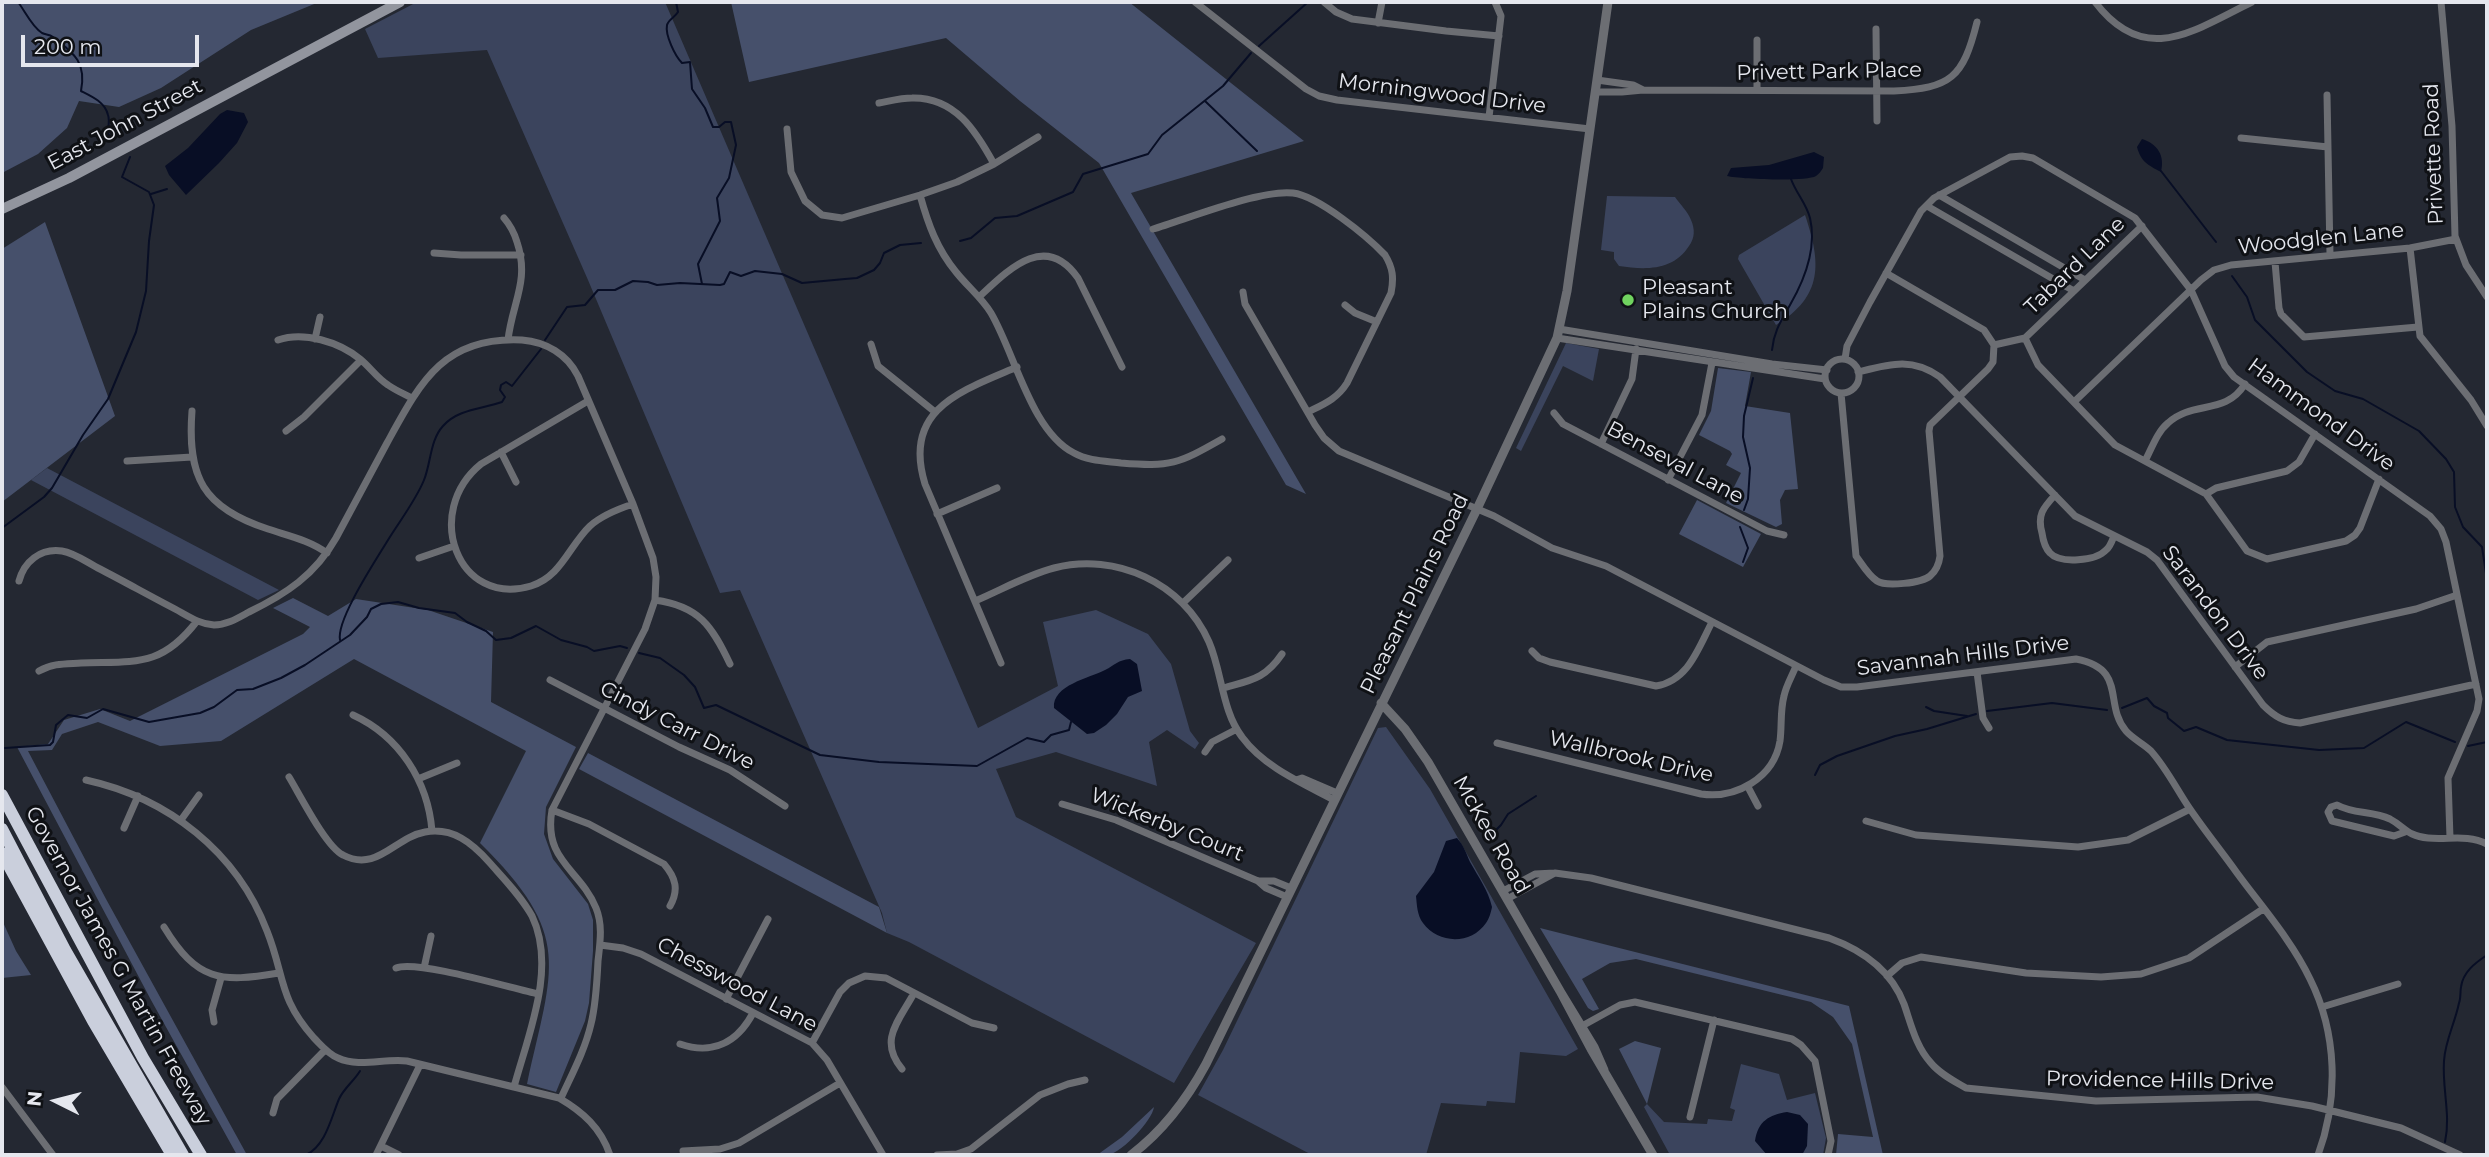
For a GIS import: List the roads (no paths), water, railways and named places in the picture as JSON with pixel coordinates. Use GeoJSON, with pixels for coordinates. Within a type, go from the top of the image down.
{"type":"FeatureCollection","features":[{"type":"Feature","properties":{"kind":"highway","name":"Governor James G Martin Freeway"},"geometry":{"type":"LineString","coordinates":[[2,795],[143,1058],[201,1155]]}},
{"type":"Feature","properties":{"kind":"highway"},"geometry":{"type":"LineString","coordinates":[[2,813],[126,1044],[191,1155]]}},
{"type":"Feature","properties":{"kind":"highway"},"geometry":{"type":"LineString","coordinates":[[2,829],[65,950],[183,1155]]}},
{"type":"Feature","properties":{"kind":"highway"},"geometry":{"type":"LineString","coordinates":[[2,853],[93,1021],[172,1155]]}},
{"type":"Feature","properties":{"kind":"main road","name":"East John Street"},"geometry":{"type":"LineString","coordinates":[[2,210],[400,2]]}},
{"type":"Feature","properties":{"kind":"street","name":"Morningwood Drive"},"geometry":{"type":"LineString","coordinates":[[1195,2],[1299,84],[1319,96],[1590,129]]}},
{"type":"Feature","properties":{"kind":"street"},"geometry":{"type":"LineString","coordinates":[[1324,2],[1342,15],[1378,23],[1499,36]]}},
{"type":"Feature","properties":{"kind":"street"},"geometry":{"type":"LineString","coordinates":[[1378,23],[1382,2]]}},
{"type":"Feature","properties":{"kind":"street"},"geometry":{"type":"LineString","coordinates":[[1489,117],[1501,16],[1495,2]]}},
{"type":"Feature","properties":{"kind":"street","name":"Pleasant Plains Road"},"geometry":{"type":"LineString","coordinates":[[1131,1155],[1164,1125],[1198,1080],[1477,509],[1558,333],[1565,302],[1608,2]]}},
{"type":"Feature","properties":{"kind":"street"},"geometry":{"type":"LineString","coordinates":[[2095,2],[2115,23],[2145,39],[2160,40],[2177,37],[2252,2]]}},
{"type":"Feature","properties":{"kind":"street","name":"Privette Road"},"geometry":{"type":"LineString","coordinates":[[2441,2],[2452,126],[2456,239],[2466,265],[2487,297]]}},
{"type":"Feature","properties":{"kind":"street","name":"Privett Park Place"},"geometry":{"type":"LineString","coordinates":[[1596,92],[1876,91],[1934,87],[1951,78],[1965,62],[1977,22]]}},
{"type":"Feature","properties":{"kind":"street"},"geometry":{"type":"LineString","coordinates":[[1876,29],[1877,121]]}},
{"type":"Feature","properties":{"kind":"street"},"geometry":{"type":"LineString","coordinates":[[1757,90],[1758,40]]}},
{"type":"Feature","properties":{"kind":"street","name":"Privett Park Place"},"geometry":{"type":"LineString","coordinates":[[1597,80],[1633,85],[1643,90]]}},
{"type":"Feature","properties":{"kind":"street"},"geometry":{"type":"LineString","coordinates":[[2327,95],[2330,256]]}},
{"type":"Feature","properties":{"kind":"street"},"geometry":{"type":"LineString","coordinates":[[879,103],[913,98],[932,100],[951,108],[967,120],[994,164]]}},
{"type":"Feature","properties":{"kind":"street"},"geometry":{"type":"LineString","coordinates":[[787,129],[791,172],[805,201],[822,215],[842,218],[920,195],[994,164],[1038,137]]}},
{"type":"Feature","properties":{"kind":"street"},"geometry":{"type":"LineString","coordinates":[[2241,138],[2328,147]]}},
{"type":"Feature","properties":{"kind":"street","name":"Hammond Drive"},"geometry":{"type":"LineString","coordinates":[[1844,359],[1847,346],[1921,211],[1940,195],[2010,157],[2033,158],[2128,212],[2191,290],[2225,366],[2245,384],[2430,516],[2441,529],[2479,699],[2477,711],[2448,778],[2451,838]]}},
{"type":"Feature","properties":{"kind":"street"},"geometry":{"type":"LineString","coordinates":[[1153,229],[1266,194],[1295,193],[1314,199],[1377,247],[1391,264],[1394,279],[1391,293],[1341,393],[1330,402],[1308,412]]}},
{"type":"Feature","properties":{"kind":"street"},"geometry":{"type":"LineString","coordinates":[[920,195],[928,225],[938,246],[995,321],[1035,410],[1050,434],[1073,453],[1102,461],[1162,466],[1190,457],[1222,439]]}},
{"type":"Feature","properties":{"kind":"street"},"geometry":{"type":"LineString","coordinates":[[1940,195],[2085,280]]}},
{"type":"Feature","properties":{"kind":"street"},"geometry":{"type":"LineString","coordinates":[[1927,206],[2074,291]]}},
{"type":"Feature","properties":{"kind":"street"},"geometry":{"type":"LineString","coordinates":[[504,218],[514,231],[523,271],[508,340]]}},
{"type":"Feature","properties":{"kind":"street","name":"Tabard Lane"},"geometry":{"type":"LineString","coordinates":[[1994,345],[2025,338],[2142,226]]}},
{"type":"Feature","properties":{"kind":"street","name":"Woodglen Lane"},"geometry":{"type":"LineString","coordinates":[[2074,402],[2214,270],[2231,265],[2410,248],[2456,239]]}},
{"type":"Feature","properties":{"kind":"street"},"geometry":{"type":"LineString","coordinates":[[2410,248],[2417,327],[2425,345],[2471,400],[2487,426]]}},
{"type":"Feature","properties":{"kind":"street"},"geometry":{"type":"LineString","coordinates":[[434,253],[521,255]]}},
{"type":"Feature","properties":{"kind":"street"},"geometry":{"type":"LineString","coordinates":[[979,298],[1021,261],[1042,256],[1062,261],[1071,267],[1078,278],[1122,366]]}},
{"type":"Feature","properties":{"kind":"street"},"geometry":{"type":"LineString","coordinates":[[2275,262],[2281,314],[2304,337],[2417,327]]}},
{"type":"Feature","properties":{"kind":"street"},"geometry":{"type":"LineString","coordinates":[[1841,393],[1856,556],[1870,575],[1879,582],[1889,584],[1924,580],[1938,564],[1940,556],[1929,431],[1934,419],[1993,362],[1994,345],[1984,330],[1886,273]]}},
{"type":"Feature","properties":{"kind":"street","name":"Savannah Hills Drive"},"geometry":{"type":"LineString","coordinates":[[1243,292],[1245,304],[1308,412],[1324,438],[1339,451],[1477,509],[1552,548],[1606,566],[1835,685],[1874,686],[2076,659],[2101,668],[2109,680],[2118,716],[2125,730],[2150,750],[2168,774],[2303,967],[2322,1007],[2329,1037],[2332,1070],[2330,1111],[2318,1155]]}},
{"type":"Feature","properties":{"kind":"street"},"geometry":{"type":"LineString","coordinates":[[1345,305],[1354,313],[1377,322]]}},
{"type":"Feature","properties":{"kind":"street"},"geometry":{"type":"LineString","coordinates":[[315,339],[320,317]]}},
{"type":"Feature","properties":{"kind":"street"},"geometry":{"type":"LineString","coordinates":[[1558,333],[1712,363],[1825,379]]}},
{"type":"Feature","properties":{"kind":"street"},"geometry":{"type":"LineString","coordinates":[[1558,333],[1827,370]]}},
{"type":"Feature","properties":{"kind":"street"},"geometry":{"type":"LineString","coordinates":[[278,340],[288,337],[315,339],[344,349],[361,360],[385,383],[412,398]]}},
{"type":"Feature","properties":{"kind":"street"},"geometry":{"type":"LineString","coordinates":[[2025,338],[2038,365],[2115,445],[2206,494],[2247,551],[2267,559],[2346,541],[2355,535],[2379,479]]}},
{"type":"Feature","properties":{"kind":"street"},"geometry":{"type":"LineString","coordinates":[[19,582],[30,559],[47,551],[65,552],[197,621],[223,624],[272,601],[306,578],[327,552],[412,398],[427,377],[449,358],[481,344],[508,340],[539,343],[560,354],[574,369],[633,504],[653,558],[656,577],[654,600],[645,629],[552,810],[552,843],[564,864],[592,900],[599,921],[600,945],[592,1023],[585,1046],[561,1098]]}},
{"type":"Feature","properties":{"kind":"street"},"geometry":{"type":"LineString","coordinates":[[871,344],[878,366],[934,412]]}},
{"type":"Feature","properties":{"kind":"street"},"geometry":{"type":"LineString","coordinates":[[1601,444],[1632,379],[1636,349]]}},
{"type":"Feature","properties":{"kind":"street"},"geometry":{"type":"LineString","coordinates":[[1844,359],[1853,363],[1858,372],[1855,386],[1841,393],[1831,388],[1825,379],[1827,370],[1834,361],[1844,359]]}},
{"type":"Feature","properties":{"kind":"street"},"geometry":{"type":"LineString","coordinates":[[286,431],[304,417],[361,360]]}},
{"type":"Feature","properties":{"kind":"street"},"geometry":{"type":"LineString","coordinates":[[1668,480],[1702,415],[1712,363]]}},
{"type":"Feature","properties":{"kind":"street","name":"Sarandon Drive"},"geometry":{"type":"LineString","coordinates":[[1858,372],[1889,364],[1928,368],[1959,395],[2075,516],[2147,552],[2157,560],[2263,705],[2274,716],[2286,722],[2300,723],[2476,684]]}},
{"type":"Feature","properties":{"kind":"street"},"geometry":{"type":"LineString","coordinates":[[1001,663],[925,484],[919,455],[924,431],[934,412],[960,392],[1017,367]]}},
{"type":"Feature","properties":{"kind":"street"},"geometry":{"type":"LineString","coordinates":[[2145,461],[2159,432],[2167,423],[2185,412],[2228,402],[2239,395],[2245,384]]}},
{"type":"Feature","properties":{"kind":"street"},"geometry":{"type":"LineString","coordinates":[[588,401],[474,469],[459,489],[451,516],[454,546],[466,566],[481,580],[500,588],[527,587],[540,583],[552,574],[591,525],[633,504]]}},
{"type":"Feature","properties":{"kind":"street"},"geometry":{"type":"LineString","coordinates":[[192,411],[192,457],[205,489],[227,512],[244,521],[306,540],[327,552]]}},
{"type":"Feature","properties":{"kind":"street","name":"Benseval Lane"},"geometry":{"type":"LineString","coordinates":[[1554,414],[1563,424],[1668,480],[1768,531],[1784,535]]}},
{"type":"Feature","properties":{"kind":"street"},"geometry":{"type":"LineString","coordinates":[[2206,494],[2216,488],[2287,471],[2299,462],[2315,434]]}},
{"type":"Feature","properties":{"kind":"street"},"geometry":{"type":"LineString","coordinates":[[501,452],[516,482]]}},
{"type":"Feature","properties":{"kind":"street"},"geometry":{"type":"LineString","coordinates":[[127,461],[192,457]]}},
{"type":"Feature","properties":{"kind":"street"},"geometry":{"type":"LineString","coordinates":[[937,514],[997,488]]}},
{"type":"Feature","properties":{"kind":"street"},"geometry":{"type":"LineString","coordinates":[[2055,495],[2042,508],[2039,523],[2045,546],[2055,557],[2064,559],[2096,556],[2108,549],[2114,536]]}},
{"type":"Feature","properties":{"kind":"street"},"geometry":{"type":"LineString","coordinates":[[419,558],[454,546]]}},
{"type":"Feature","properties":{"kind":"street"},"geometry":{"type":"LineString","coordinates":[[1182,603],[1228,559]]}},
{"type":"Feature","properties":{"kind":"street"},"geometry":{"type":"LineString","coordinates":[[975,601],[1053,569],[1090,564],[1140,574],[1164,587],[1202,627],[1210,643],[1237,729],[1262,758],[1296,780],[1302,778],[1335,797]]}},
{"type":"Feature","properties":{"kind":"street"},"geometry":{"type":"LineString","coordinates":[[2235,667],[2267,642],[2416,609],[2458,596]]}},
{"type":"Feature","properties":{"kind":"street"},"geometry":{"type":"LineString","coordinates":[[654,600],[677,604],[697,615],[716,637],[730,664]]}},
{"type":"Feature","properties":{"kind":"street"},"geometry":{"type":"LineString","coordinates":[[39,671],[53,664],[136,662],[151,659],[175,647],[197,621]]}},
{"type":"Feature","properties":{"kind":"street"},"geometry":{"type":"LineString","coordinates":[[1532,651],[1539,658],[1550,662],[1656,686],[1672,682],[1688,668],[1712,622]]}},
{"type":"Feature","properties":{"kind":"street"},"geometry":{"type":"LineString","coordinates":[[1224,688],[1263,676],[1282,654]]}},
{"type":"Feature","properties":{"kind":"street"},"geometry":{"type":"LineString","coordinates":[[1758,806],[1748,787],[1764,773],[1775,755],[1780,740],[1784,696],[1796,666]]}},
{"type":"Feature","properties":{"kind":"street"},"geometry":{"type":"LineString","coordinates":[[1977,672],[1983,718],[1989,728]]}},
{"type":"Feature","properties":{"kind":"street","name":"Cindy Carr Drive"},"geometry":{"type":"LineString","coordinates":[[551,680],[679,747],[730,770],[785,806]]}},
{"type":"Feature","properties":{"kind":"street","name":"McKee Road"},"geometry":{"type":"LineString","coordinates":[[1381,703],[1405,729],[1428,762],[1582,1026],[1604,1070]]}},
{"type":"Feature","properties":{"kind":"street"},"geometry":{"type":"LineString","coordinates":[[353,715],[369,723],[393,743],[418,779],[429,809],[432,831]]}},
{"type":"Feature","properties":{"kind":"street"},"geometry":{"type":"LineString","coordinates":[[1205,752],[1212,742],[1237,729]]}},
{"type":"Feature","properties":{"kind":"street","name":"Wallbrook Drive"},"geometry":{"type":"LineString","coordinates":[[1497,743],[1701,794],[1720,795],[1748,787]]}},
{"type":"Feature","properties":{"kind":"street"},"geometry":{"type":"LineString","coordinates":[[418,779],[457,763]]}},
{"type":"Feature","properties":{"kind":"street"},"geometry":{"type":"LineString","coordinates":[[289,777],[333,847],[344,856],[362,861],[375,859],[410,838],[432,831],[448,832],[466,840],[500,874],[526,906],[541,945],[542,975],[514,1087]]}},
{"type":"Feature","properties":{"kind":"street"},"geometry":{"type":"LineString","coordinates":[[86,780],[138,796],[181,820],[220,853],[243,883],[266,928],[284,992],[295,1014],[326,1050],[337,1058],[366,1063],[397,1060],[561,1098],[592,1122],[607,1145],[610,1155]]}},
{"type":"Feature","properties":{"kind":"street"},"geometry":{"type":"LineString","coordinates":[[181,820],[199,795]]}},
{"type":"Feature","properties":{"kind":"street"},"geometry":{"type":"LineString","coordinates":[[124,828],[138,796]]}},
{"type":"Feature","properties":{"kind":"street","name":"Wickerby Court"},"geometry":{"type":"LineString","coordinates":[[1062,804],[1115,820],[1258,881],[1274,881],[1289,892]]}},
{"type":"Feature","properties":{"kind":"street"},"geometry":{"type":"LineString","coordinates":[[2405,832],[2394,836],[2366,828],[2346,826],[2332,821],[2328,812],[2331,807],[2337,805],[2346,810],[2382,816],[2393,821],[2405,832],[2427,838],[2462,837],[2487,844]]}},
{"type":"Feature","properties":{"kind":"street"},"geometry":{"type":"LineString","coordinates":[[1866,821],[1916,835],[2078,847],[2128,839],[2190,809]]}},
{"type":"Feature","properties":{"kind":"street"},"geometry":{"type":"LineString","coordinates":[[552,810],[589,824],[664,864],[672,874],[676,887],[670,906]]}},
{"type":"Feature","properties":{"kind":"street","name":"Providence Hills Drive"},"geometry":{"type":"LineString","coordinates":[[1505,895],[1555,873],[1591,878],[1829,938],[1855,948],[1887,976],[1902,1001],[1911,1028],[1931,1063],[1966,1088],[2096,1101],[2257,1097],[2401,1128],[2460,1155]]}},
{"type":"Feature","properties":{"kind":"street"},"geometry":{"type":"LineString","coordinates":[[1887,976],[1902,963],[1920,957],[2026,973],[2101,977],[2141,974],[2189,958],[2263,909]]}},
{"type":"Feature","properties":{"kind":"street"},"geometry":{"type":"LineString","coordinates":[[726,999],[768,919]]}},
{"type":"Feature","properties":{"kind":"street"},"geometry":{"type":"LineString","coordinates":[[164,927],[188,958],[221,978],[242,979],[279,973]]}},
{"type":"Feature","properties":{"kind":"street"},"geometry":{"type":"LineString","coordinates":[[424,968],[432,936]]}},
{"type":"Feature","properties":{"kind":"street","name":"Chesswood Lane"},"geometry":{"type":"LineString","coordinates":[[600,945],[641,954],[812,1043],[822,1053],[883,1155]]}},
{"type":"Feature","properties":{"kind":"street"},"geometry":{"type":"LineString","coordinates":[[396,968],[411,965],[538,994]]}},
{"type":"Feature","properties":{"kind":"street"},"geometry":{"type":"LineString","coordinates":[[812,1043],[837,996],[849,983],[865,976],[881,977],[972,1023],[994,1028]]}},
{"type":"Feature","properties":{"kind":"street"},"geometry":{"type":"LineString","coordinates":[[214,1023],[212,1010],[221,978]]}},
{"type":"Feature","properties":{"kind":"street"},"geometry":{"type":"LineString","coordinates":[[2322,1007],[2398,984]]}},
{"type":"Feature","properties":{"kind":"street","name":"McKee Road"},"geometry":{"type":"LineString","coordinates":[[1560,991],[1653,1155]]}},
{"type":"Feature","properties":{"kind":"street"},"geometry":{"type":"LineString","coordinates":[[902,1069],[891,1053],[891,1040],[914,993]]}},
{"type":"Feature","properties":{"kind":"street"},"geometry":{"type":"LineString","coordinates":[[1582,1026],[1620,1006],[1636,1002],[1792,1040],[1815,1061],[1831,1142],[1828,1155]]}},
{"type":"Feature","properties":{"kind":"street"},"geometry":{"type":"LineString","coordinates":[[680,1044],[700,1049],[716,1046],[737,1034],[753,1013]]}},
{"type":"Feature","properties":{"kind":"street"},"geometry":{"type":"LineString","coordinates":[[1690,1117],[1714,1020]]}},
{"type":"Feature","properties":{"kind":"street"},"geometry":{"type":"LineString","coordinates":[[273,1113],[277,1099],[326,1050]]}},
{"type":"Feature","properties":{"kind":"street"},"geometry":{"type":"LineString","coordinates":[[376,1155],[420,1065]]}},
{"type":"Feature","properties":{"kind":"street"},"geometry":{"type":"LineString","coordinates":[[937,1155],[966,1153],[1048,1090],[1085,1080]]}},
{"type":"Feature","properties":{"kind":"street"},"geometry":{"type":"LineString","coordinates":[[683,1151],[720,1149],[739,1143],[840,1083]]}},
{"type":"Feature","properties":{"kind":"street"},"geometry":{"type":"LineString","coordinates":[[2,1087],[53,1155]]}},
{"type":"Feature","properties":{"kind":"street"},"geometry":{"type":"LineString","coordinates":[[381,1146],[399,1155]]}},
{"type":"Feature","properties":{"kind":"waterway"},"geometry":{"type":"LineString","coordinates":[[18,2],[38,30],[53,37],[76,58],[82,72],[81,91],[104,106],[109,117],[108,134],[111,137]]}},
{"type":"Feature","properties":{"kind":"waterway"},"geometry":{"type":"LineString","coordinates":[[676,2],[678,12],[667,25],[671,45],[682,63],[690,62],[692,89],[705,108],[713,127],[731,122],[736,145],[729,178],[717,198],[720,221],[698,264],[702,284]]}},
{"type":"Feature","properties":{"kind":"waterway"},"geometry":{"type":"LineString","coordinates":[[1259,46],[1308,2]]}},
{"type":"Feature","properties":{"kind":"waterway"},"geometry":{"type":"LineString","coordinates":[[960,241],[971,238],[995,218],[1017,216],[1073,192],[1083,174],[1148,154],[1162,135],[1223,86],[1251,53]]}},
{"type":"Feature","properties":{"kind":"waterway"},"geometry":{"type":"LineString","coordinates":[[1205,101],[1257,151]]}},
{"type":"Feature","properties":{"kind":"waterway"},"geometry":{"type":"LineString","coordinates":[[2,528],[52,488],[108,399],[136,332],[146,291],[154,205],[149,192],[122,177],[130,157]]}},
{"type":"Feature","properties":{"kind":"waterway"},"geometry":{"type":"LineString","coordinates":[[2161,171],[2216,242]]}},
{"type":"Feature","properties":{"kind":"waterway"},"geometry":{"type":"LineString","coordinates":[[1772,350],[1776,332],[1800,285],[1811,252],[1810,218],[1791,179]]}},
{"type":"Feature","properties":{"kind":"waterway"},"geometry":{"type":"LineString","coordinates":[[151,194],[167,189]]}},
{"type":"Feature","properties":{"kind":"waterway"},"geometry":{"type":"LineString","coordinates":[[545,340],[567,307],[585,305],[598,290],[615,290],[633,281],[657,285],[720,285],[724,284],[730,272],[741,276],[755,271],[782,274],[802,283],[857,278],[874,270],[884,253],[900,245],[921,243]]}},
{"type":"Feature","properties":{"kind":"waterway"},"geometry":{"type":"LineString","coordinates":[[2232,276],[2247,297],[2255,320],[2307,372],[2335,391],[2363,399],[2419,431],[2446,459],[2454,472],[2455,507],[2463,527],[2482,547],[2487,580]]}},
{"type":"Feature","properties":{"kind":"waterway"},"geometry":{"type":"LineString","coordinates":[[340,640],[344,619],[358,590],[421,488],[433,445],[443,426],[456,416],[502,402],[505,397],[500,390],[501,385],[506,382],[512,386],[541,349]]}},
{"type":"Feature","properties":{"kind":"waterway"},"geometry":{"type":"LineString","coordinates":[[1744,510],[1748,499],[1750,468],[1743,437],[1744,416],[1753,378]]}},
{"type":"Feature","properties":{"kind":"waterway"},"geometry":{"type":"LineString","coordinates":[[1740,527],[1748,548],[1743,562]]}},
{"type":"Feature","properties":{"kind":"waterway"},"geometry":{"type":"LineString","coordinates":[[5,748],[50,745],[56,725],[68,715],[87,718],[103,709],[149,722],[200,713],[214,707],[237,690],[253,689],[305,665],[350,635],[371,609],[381,604],[398,602],[455,613],[496,640],[511,638],[536,626],[561,640],[594,651],[620,646],[627,648]]}},
{"type":"Feature","properties":{"kind":"waterway"},"geometry":{"type":"LineString","coordinates":[[639,653],[660,658],[684,675],[695,687],[704,708],[716,705],[820,755],[879,762],[977,766],[1027,738],[1044,742],[1051,735],[1069,730],[1071,722]]}},
{"type":"Feature","properties":{"kind":"waterway"},"geometry":{"type":"LineString","coordinates":[[2122,708],[2147,698],[2154,706],[2167,713],[2168,718],[2184,731],[2196,727],[2227,740],[2319,750],[2364,748],[2406,722],[2455,742]]}},
{"type":"Feature","properties":{"kind":"waterway"},"geometry":{"type":"LineString","coordinates":[[1987,711],[2052,703],[2107,710]]}},
{"type":"Feature","properties":{"kind":"waterway"},"geometry":{"type":"LineString","coordinates":[[1926,707],[1934,711],[1967,716]]}},
{"type":"Feature","properties":{"kind":"waterway"},"geometry":{"type":"LineString","coordinates":[[1815,775],[1820,765],[1837,756],[1895,736],[1976,714]]}},
{"type":"Feature","properties":{"kind":"waterway"},"geometry":{"type":"LineString","coordinates":[[2468,746],[2487,742]]}},
{"type":"Feature","properties":{"kind":"waterway"},"geometry":{"type":"LineString","coordinates":[[1492,834],[1508,814],[1536,796]]}},
{"type":"Feature","properties":{"kind":"waterway"},"geometry":{"type":"LineString","coordinates":[[2445,1142],[2446,1046],[2464,977],[2487,955]]}},
{"type":"Feature","properties":{"kind":"waterway"},"geometry":{"type":"LineString","coordinates":[[306,1155],[313,1151],[323,1138],[341,1095],[360,1071]]}},
{"type":"Feature","properties":{"kind":"place","name":"Pleasant Plains Church"},"geometry":{"type":"Point","coordinates":[1628,300]}}]}
